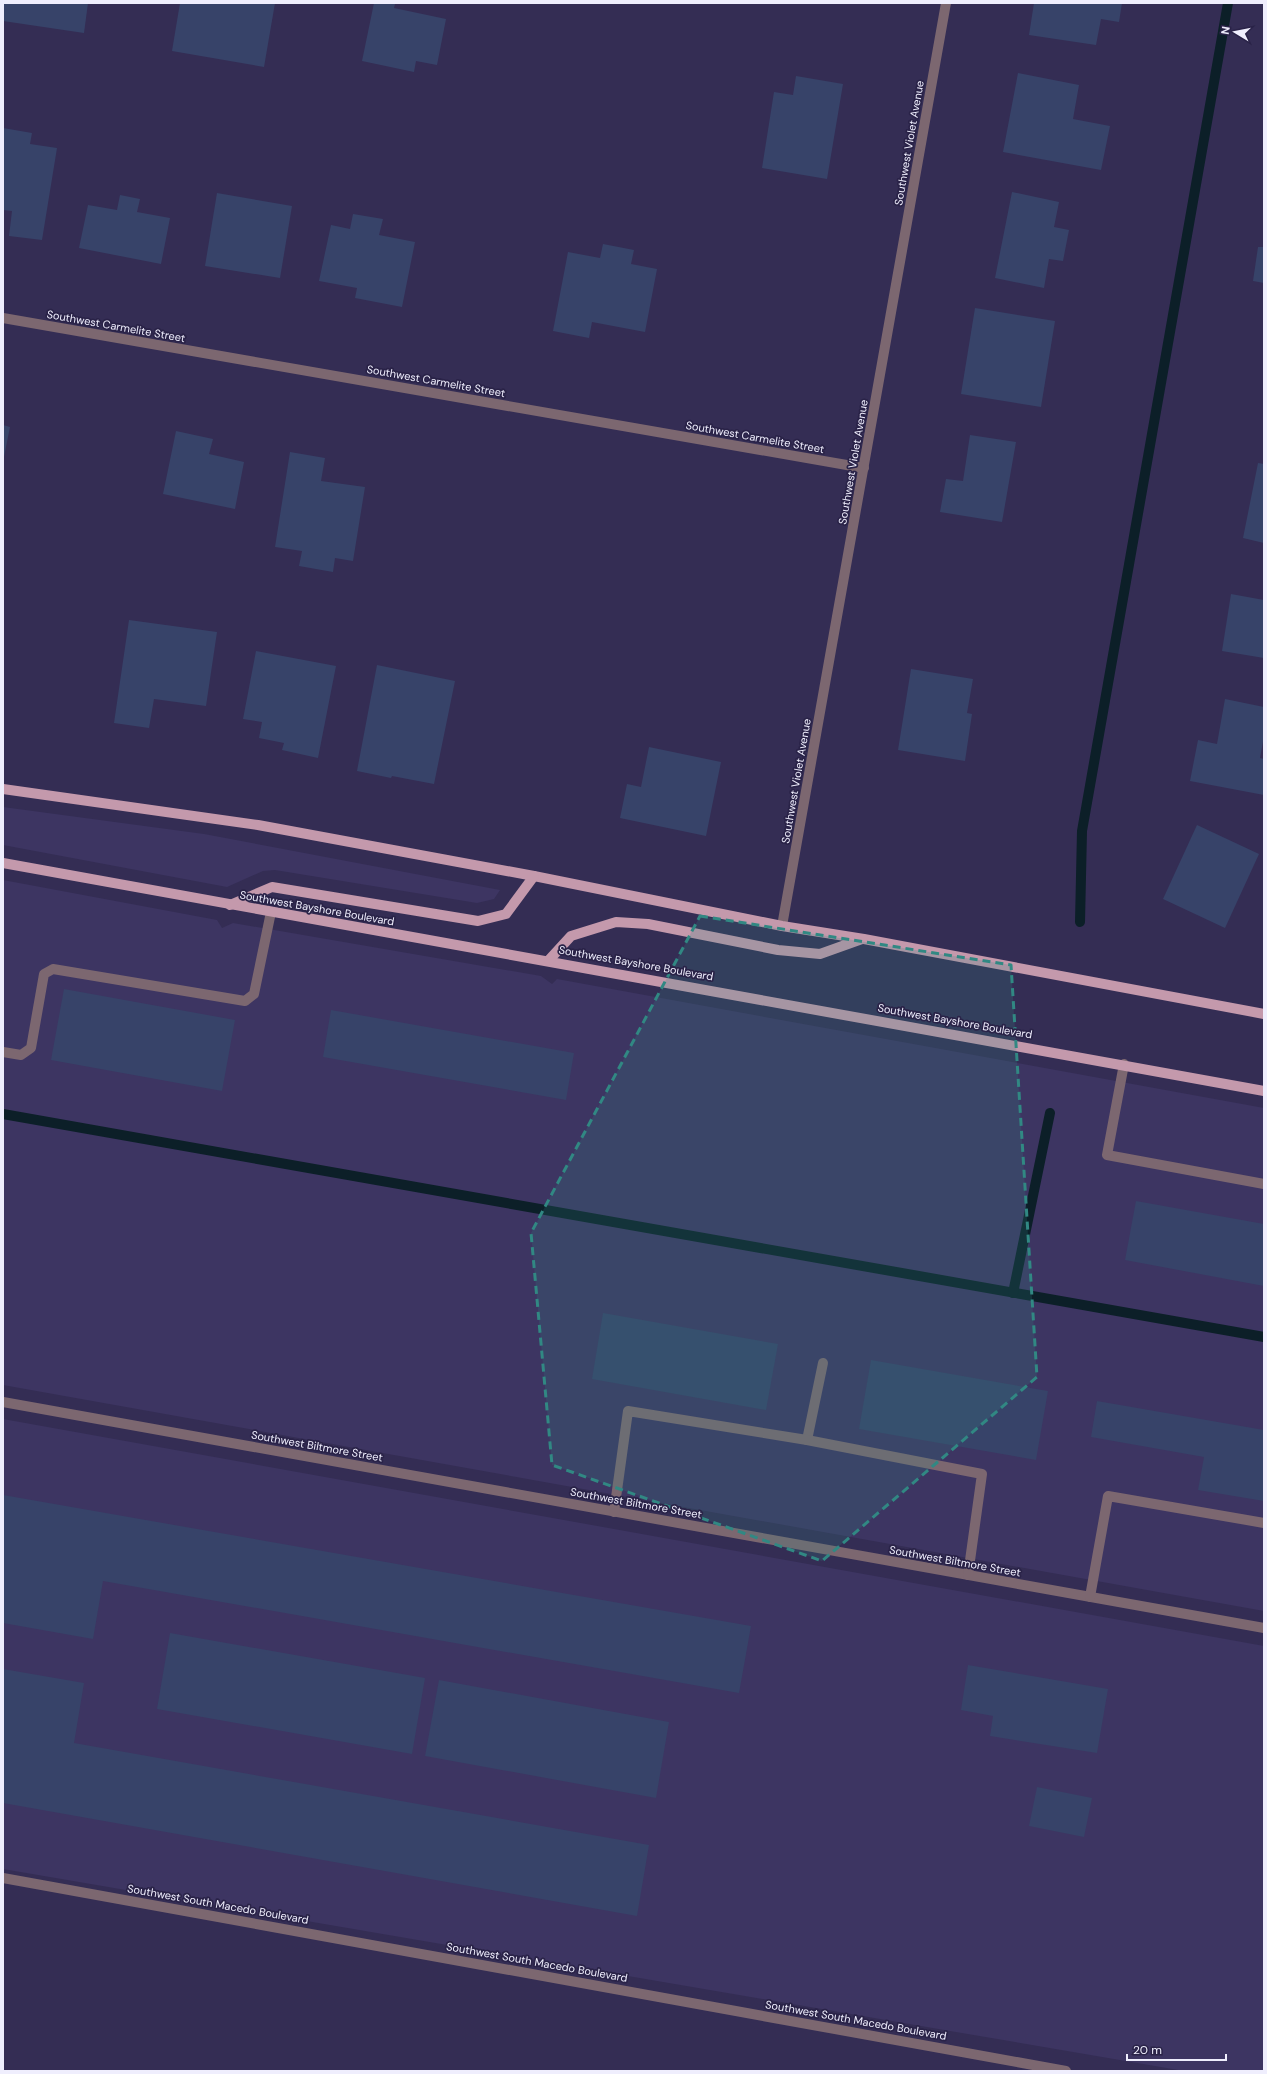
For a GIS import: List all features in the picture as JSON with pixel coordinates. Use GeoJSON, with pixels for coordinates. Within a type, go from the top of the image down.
{"type":"FeatureCollection","features":[{"type":"Feature","properties":{"kind":"main road"},"geometry":{"type":"LineString","coordinates":[[3,790],[258,825],[534,876],[782,926],[864,939],[1264,1014]]}},
{"type":"Feature","properties":{"kind":"main road","name":"Southwest Bayshore Boulevard"},"geometry":{"type":"LineString","coordinates":[[3,863],[230,905],[549,960],[1264,1090]]}},
{"type":"Feature","properties":{"kind":"main road"},"geometry":{"type":"LineString","coordinates":[[230,905],[272,887],[478,920],[506,914],[534,876]]}},
{"type":"Feature","properties":{"kind":"main road"},"geometry":{"type":"LineString","coordinates":[[549,960],[571,936],[616,922],[648,924],[778,950],[820,954],[864,939]]}},
{"type":"Feature","properties":{"kind":"street","name":"Southwest Violet Avenue"},"geometry":{"type":"LineString","coordinates":[[782,926],[864,468],[943,4]]}},
{"type":"Feature","properties":{"kind":"street","name":"Southwest Carmelite Street"},"geometry":{"type":"LineString","coordinates":[[3,318],[864,468]]}},
{"type":"Feature","properties":{"kind":"street"},"geometry":{"type":"LineString","coordinates":[[3,1052],[21,1055],[31,1048],[44,974],[53,969],[245,1001],[254,994],[271,912]]}},
{"type":"Feature","properties":{"kind":"street"},"geometry":{"type":"LineString","coordinates":[[1124,1064],[1107,1155],[1264,1184]]}},
{"type":"Feature","properties":{"kind":"street"},"geometry":{"type":"LineString","coordinates":[[807,1440],[823,1363]]}},
{"type":"Feature","properties":{"kind":"street","name":"Southwest Biltmore Street"},"geometry":{"type":"LineString","coordinates":[[3,1402],[1264,1628]]}},
{"type":"Feature","properties":{"kind":"street"},"geometry":{"type":"LineString","coordinates":[[614,1512],[628,1411],[807,1440],[982,1474],[968,1575]]}},
{"type":"Feature","properties":{"kind":"street"},"geometry":{"type":"LineString","coordinates":[[1090,1597],[1108,1496],[1264,1523]]}},
{"type":"Feature","properties":{"kind":"street","name":"Southwest South Macedo Boulevard"},"geometry":{"type":"LineString","coordinates":[[3,1878],[1066,2071]]}},
{"type":"Feature","properties":{"kind":"highlighted area"},"geometry":{"type":"Polygon","coordinates":[[[700,916],[1011,965],[1037,1377],[822,1561],[552,1465],[531,1233],[700,916]]]}},
{"type":"Feature","properties":{"kind":"shaded area"},"geometry":{"type":"Polygon","coordinates":[[[3,807],[204,834],[500,890],[494,899],[477,903],[275,870],[263,871],[227,887],[3,845],[3,807]]]}},
{"type":"Feature","properties":{"kind":"shaded area"},"geometry":{"type":"Polygon","coordinates":[[[3,880],[217,920],[222,928],[233,923],[541,976],[552,984],[557,979],[1264,1108],[1264,1611],[3,1385],[3,880]]]}},
{"type":"Feature","properties":{"kind":"shaded area"},"geometry":{"type":"Polygon","coordinates":[[[3,1419],[1264,1646],[1264,2071],[1184,2071],[3,1869],[3,1419]]]}},
{"type":"Feature","properties":{"kind":"building"},"geometry":{"type":"Polygon","coordinates":[[[3,3],[88,3],[84,33],[3,21],[3,3]]]}},
{"type":"Feature","properties":{"kind":"building"},"geometry":{"type":"Polygon","coordinates":[[[180,3],[275,3],[264,67],[172,51],[180,3]]]}},
{"type":"Feature","properties":{"kind":"building"},"geometry":{"type":"Polygon","coordinates":[[[374,3],[395,4],[394,8],[446,19],[437,65],[416,61],[414,72],[362,61],[374,3]]]}},
{"type":"Feature","properties":{"kind":"building"},"geometry":{"type":"Polygon","coordinates":[[[1034,3],[1122,3],[1119,22],[1101,19],[1096,45],[1029,35],[1034,3]]]}},
{"type":"Feature","properties":{"kind":"building"},"geometry":{"type":"Polygon","coordinates":[[[1018,73],[1079,85],[1073,119],[1110,126],[1101,170],[1003,152],[1018,73]]]}},
{"type":"Feature","properties":{"kind":"building"},"geometry":{"type":"Polygon","coordinates":[[[796,76],[843,84],[827,179],[762,168],[774,92],[793,95],[796,76]]]}},
{"type":"Feature","properties":{"kind":"building"},"geometry":{"type":"Polygon","coordinates":[[[3,128],[32,133],[30,144],[57,148],[42,240],[9,236],[12,211],[3,210],[3,128]]]}},
{"type":"Feature","properties":{"kind":"building"},"geometry":{"type":"Polygon","coordinates":[[[1012,192],[1059,202],[1054,227],[1069,230],[1063,261],[1049,259],[1044,288],[995,278],[1012,192]]]}},
{"type":"Feature","properties":{"kind":"building"},"geometry":{"type":"Polygon","coordinates":[[[217,193],[292,206],[280,278],[205,266],[217,193]]]}},
{"type":"Feature","properties":{"kind":"building"},"geometry":{"type":"Polygon","coordinates":[[[120,195],[140,199],[137,212],[170,218],[161,264],[79,248],[88,205],[117,210],[120,195]]]}},
{"type":"Feature","properties":{"kind":"building"},"geometry":{"type":"Polygon","coordinates":[[[353,214],[383,219],[379,235],[415,242],[402,307],[355,298],[357,288],[319,281],[331,225],[350,229],[353,214]]]}},
{"type":"Feature","properties":{"kind":"building"},"geometry":{"type":"Polygon","coordinates":[[[603,244],[634,250],[631,264],[657,269],[645,332],[592,322],[589,338],[553,331],[568,252],[600,258],[603,244]]]}},
{"type":"Feature","properties":{"kind":"building"},"geometry":{"type":"Polygon","coordinates":[[[1258,247],[1264,247],[1264,283],[1253,281],[1258,247]]]}},
{"type":"Feature","properties":{"kind":"building"},"geometry":{"type":"Polygon","coordinates":[[[975,308],[1055,321],[1041,407],[961,394],[975,308]]]}},
{"type":"Feature","properties":{"kind":"building"},"geometry":{"type":"Polygon","coordinates":[[[3,425],[10,427],[4,457],[3,457],[3,425]]]}},
{"type":"Feature","properties":{"kind":"building"},"geometry":{"type":"Polygon","coordinates":[[[176,431],[213,439],[209,454],[244,462],[235,509],[163,494],[176,431]]]}},
{"type":"Feature","properties":{"kind":"building"},"geometry":{"type":"Polygon","coordinates":[[[970,435],[1016,442],[1002,522],[940,512],[946,479],[963,481],[970,435]]]}},
{"type":"Feature","properties":{"kind":"building"},"geometry":{"type":"Polygon","coordinates":[[[290,452],[325,458],[321,481],[365,487],[353,561],[335,558],[333,572],[299,566],[302,551],[275,547],[290,452]]]}},
{"type":"Feature","properties":{"kind":"building"},"geometry":{"type":"Polygon","coordinates":[[[1258,463],[1264,464],[1264,543],[1243,538],[1258,463]]]}},
{"type":"Feature","properties":{"kind":"building"},"geometry":{"type":"Polygon","coordinates":[[[1231,594],[1264,600],[1264,658],[1222,651],[1231,594]]]}},
{"type":"Feature","properties":{"kind":"building"},"geometry":{"type":"Polygon","coordinates":[[[129,620],[217,632],[206,706],[154,699],[149,728],[114,723],[129,620]]]}},
{"type":"Feature","properties":{"kind":"building"},"geometry":{"type":"Polygon","coordinates":[[[256,651],[336,666],[318,758],[282,750],[284,743],[259,738],[262,722],[243,719],[256,651]]]}},
{"type":"Feature","properties":{"kind":"building"},"geometry":{"type":"Polygon","coordinates":[[[377,665],[455,681],[434,784],[392,776],[391,778],[357,771],[377,665]]]}},
{"type":"Feature","properties":{"kind":"building"},"geometry":{"type":"Polygon","coordinates":[[[911,669],[973,679],[967,713],[972,714],[965,761],[898,750],[911,669]]]}},
{"type":"Feature","properties":{"kind":"building"},"geometry":{"type":"Polygon","coordinates":[[[1225,699],[1264,707],[1264,736],[1260,758],[1264,759],[1264,795],[1190,781],[1198,740],[1217,744],[1225,699]]]}},
{"type":"Feature","properties":{"kind":"building"},"geometry":{"type":"Polygon","coordinates":[[[649,747],[721,762],[706,836],[620,818],[627,784],[641,787],[649,747]]]}},
{"type":"Feature","properties":{"kind":"building"},"geometry":{"type":"Polygon","coordinates":[[[1197,825],[1259,854],[1225,928],[1163,899],[1197,825]]]}},
{"type":"Feature","properties":{"kind":"building"},"geometry":{"type":"Polygon","coordinates":[[[64,989],[235,1020],[222,1091],[51,1060],[64,989]]]}},
{"type":"Feature","properties":{"kind":"building"},"geometry":{"type":"Polygon","coordinates":[[[331,1010],[574,1053],[566,1100],[323,1057],[331,1010]]]}},
{"type":"Feature","properties":{"kind":"building"},"geometry":{"type":"Polygon","coordinates":[[[1136,1201],[1264,1224],[1264,1286],[1125,1260],[1136,1201]]]}},
{"type":"Feature","properties":{"kind":"building"},"geometry":{"type":"Polygon","coordinates":[[[603,1313],[778,1344],[766,1410],[592,1379],[603,1313]]]}},
{"type":"Feature","properties":{"kind":"building"},"geometry":{"type":"Polygon","coordinates":[[[871,1360],[1048,1391],[1036,1460],[859,1429],[871,1360]]]}},
{"type":"Feature","properties":{"kind":"building"},"geometry":{"type":"Polygon","coordinates":[[[1097,1401],[1264,1430],[1264,1501],[1198,1490],[1204,1457],[1091,1437],[1097,1401]]]}},
{"type":"Feature","properties":{"kind":"building"},"geometry":{"type":"Polygon","coordinates":[[[3,1495],[751,1626],[739,1693],[103,1581],[93,1639],[3,1623],[3,1495]]]}},
{"type":"Feature","properties":{"kind":"building"},"geometry":{"type":"Polygon","coordinates":[[[170,1633],[425,1678],[412,1754],[157,1709],[170,1633]]]}},
{"type":"Feature","properties":{"kind":"building"},"geometry":{"type":"Polygon","coordinates":[[[968,1665],[1108,1689],[1097,1753],[990,1736],[993,1716],[961,1710],[968,1665]]]}},
{"type":"Feature","properties":{"kind":"building"},"geometry":{"type":"Polygon","coordinates":[[[3,1669],[84,1683],[74,1743],[649,1845],[637,1916],[3,1803],[3,1669]]]}},
{"type":"Feature","properties":{"kind":"building"},"geometry":{"type":"Polygon","coordinates":[[[439,1680],[669,1722],[656,1798],[425,1756],[439,1680]]]}},
{"type":"Feature","properties":{"kind":"building"},"geometry":{"type":"Polygon","coordinates":[[[1037,1787],[1092,1798],[1084,1837],[1029,1826],[1037,1787]]]}},
{"type":"Feature","properties":{"kind":"waterway"},"geometry":{"type":"LineString","coordinates":[[1080,922],[1082,831],[1228,3]]}},
{"type":"Feature","properties":{"kind":"waterway"},"geometry":{"type":"LineString","coordinates":[[1013,1293],[1050,1113]]}},
{"type":"Feature","properties":{"kind":"waterway"},"geometry":{"type":"LineString","coordinates":[[3,1114],[1264,1337]]}}]}
